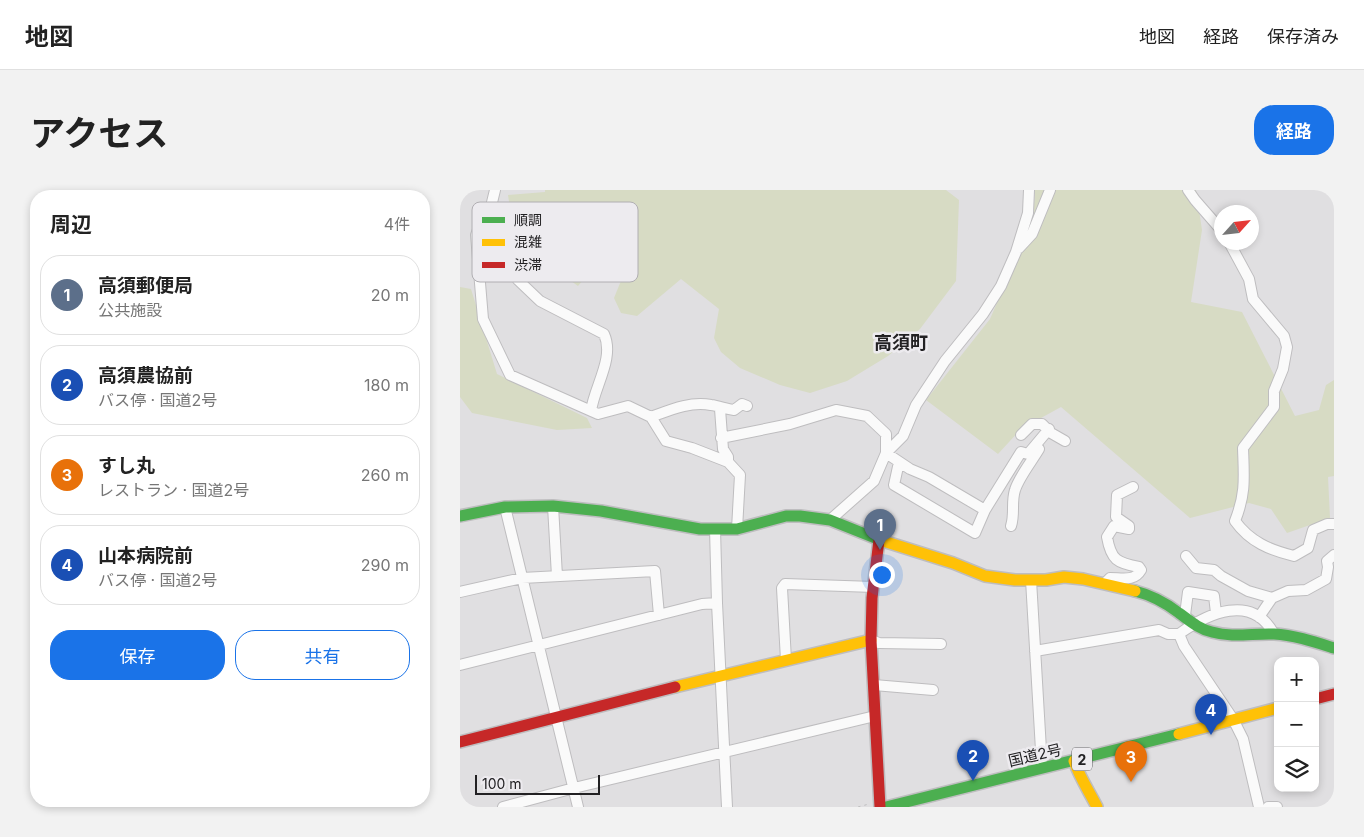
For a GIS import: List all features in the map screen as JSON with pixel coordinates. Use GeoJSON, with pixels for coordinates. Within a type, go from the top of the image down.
{"type":"FeatureCollection","features":[{"type":"Feature","properties":{"kind":"main road"},"geometry":{"type":"LineString","coordinates":[[460,516],[505,507],[553,506],[601,511],[673,526],[700,529],[737,529],[786,516],[830,520],[879,540],[952,563],[984,576],[1031,580],[1064,577],[1083,578],[1150,595],[1178,612],[1193,624],[1210,632],[1229,636],[1274,634],[1312,641],[1334,648]]}},
{"type":"Feature","properties":{"kind":"main road"},"geometry":{"type":"LineString","coordinates":[[879,540],[871,640],[880,807]]}},
{"type":"Feature","properties":{"kind":"main road"},"geometry":{"type":"LineString","coordinates":[[460,742],[720,675],[871,640]]}},
{"type":"Feature","properties":{"kind":"main road"},"geometry":{"type":"LineString","coordinates":[[1319,698],[1334,694]]}},
{"type":"Feature","properties":{"kind":"main road","name":"国道2号"},"geometry":{"type":"LineString","coordinates":[[886,807],[1274,709]]}},
{"type":"Feature","properties":{"kind":"main road"},"geometry":{"type":"LineString","coordinates":[[1074,761],[1080,778],[1097,807]]}},
{"type":"Feature","properties":{"kind":"street"},"geometry":{"type":"LineString","coordinates":[[830,520],[874,481],[886,453],[903,436],[916,405],[945,361],[983,314],[1001,286],[1016,252],[1028,213],[1029,190]]}},
{"type":"Feature","properties":{"kind":"street"},"geometry":{"type":"LineString","coordinates":[[1016,252],[1032,234],[1050,190]]}},
{"type":"Feature","properties":{"kind":"street"},"geometry":{"type":"LineString","coordinates":[[1188,190],[1214,221]]}},
{"type":"Feature","properties":{"kind":"street"},"geometry":{"type":"LineString","coordinates":[[1233,250],[1249,279],[1253,299],[1284,336],[1287,347],[1283,370],[1274,391],[1274,407],[1243,448],[1244,486],[1235,521],[1242,530],[1257,542],[1272,550],[1294,556],[1308,548],[1313,530],[1327,524],[1334,524]]}},
{"type":"Feature","properties":{"kind":"street"},"geometry":{"type":"LineString","coordinates":[[480,282],[483,320],[510,375],[598,414],[628,406],[651,417],[666,440],[728,462],[740,476],[737,529]]}},
{"type":"Feature","properties":{"kind":"street"},"geometry":{"type":"LineString","coordinates":[[520,282],[540,301],[604,334],[606,340],[606,368],[593,402],[592,411]]}},
{"type":"Feature","properties":{"kind":"street"},"geometry":{"type":"LineString","coordinates":[[651,417],[683,406],[710,405],[720,409],[734,410],[742,404],[747,406]]}},
{"type":"Feature","properties":{"kind":"street"},"geometry":{"type":"LineString","coordinates":[[720,409],[721,438],[728,462]]}},
{"type":"Feature","properties":{"kind":"street"},"geometry":{"type":"LineString","coordinates":[[721,438],[790,424],[836,410],[867,416],[879,426],[886,434],[886,453]]}},
{"type":"Feature","properties":{"kind":"street"},"geometry":{"type":"LineString","coordinates":[[1021,435],[1032,424],[1042,424],[1065,441]]}},
{"type":"Feature","properties":{"kind":"street"},"geometry":{"type":"LineString","coordinates":[[899,462],[894,485],[975,533],[985,510],[1021,452],[1028,454],[1050,431]]}},
{"type":"Feature","properties":{"kind":"street"},"geometry":{"type":"LineString","coordinates":[[1011,526],[1014,517],[1015,490],[1050,431]]}},
{"type":"Feature","properties":{"kind":"street"},"geometry":{"type":"LineString","coordinates":[[886,453],[910,469],[929,477],[985,510]]}},
{"type":"Feature","properties":{"kind":"street"},"geometry":{"type":"LineString","coordinates":[[1002,482],[1015,490]]}},
{"type":"Feature","properties":{"kind":"street"},"geometry":{"type":"LineString","coordinates":[[1105,583],[1110,578],[1130,579],[1137,576],[1141,570],[1139,567],[1119,561],[1113,557],[1107,537],[1114,526],[1129,529],[1129,526],[1116,517],[1117,496],[1133,487]]}},
{"type":"Feature","properties":{"kind":"street"},"geometry":{"type":"LineString","coordinates":[[553,506],[557,576]]}},
{"type":"Feature","properties":{"kind":"street"},"geometry":{"type":"LineString","coordinates":[[505,507],[578,807]]}},
{"type":"Feature","properties":{"kind":"street"},"geometry":{"type":"LineString","coordinates":[[715,529],[720,675],[728,807]]}},
{"type":"Feature","properties":{"kind":"street"},"geometry":{"type":"LineString","coordinates":[[1260,617],[1272,598],[1288,591],[1306,590],[1326,579],[1327,561],[1334,555]]}},
{"type":"Feature","properties":{"kind":"street"},"geometry":{"type":"LineString","coordinates":[[1186,556],[1196,568],[1214,570],[1248,591],[1272,598]]}},
{"type":"Feature","properties":{"kind":"street"},"geometry":{"type":"LineString","coordinates":[[460,592],[522,578],[654,571],[659,615]]}},
{"type":"Feature","properties":{"kind":"street"},"geometry":{"type":"LineString","coordinates":[[1031,580],[1042,767]]}},
{"type":"Feature","properties":{"kind":"street"},"geometry":{"type":"LineString","coordinates":[[786,660],[782,588],[785,584],[874,587]]}},
{"type":"Feature","properties":{"kind":"street"},"geometry":{"type":"LineString","coordinates":[[1193,624],[1185,615],[1188,592],[1214,596],[1216,613]]}},
{"type":"Feature","properties":{"kind":"street"},"geometry":{"type":"LineString","coordinates":[[460,665],[702,604],[717,603]]}},
{"type":"Feature","properties":{"kind":"street"},"geometry":{"type":"LineString","coordinates":[[1035,652],[1159,630],[1168,634],[1179,634],[1193,624],[1223,611],[1241,610],[1260,617],[1269,625],[1274,634]]}},
{"type":"Feature","properties":{"kind":"street"},"geometry":{"type":"LineString","coordinates":[[1179,634],[1184,646],[1233,720],[1243,739],[1259,807]]}},
{"type":"Feature","properties":{"kind":"street"},"geometry":{"type":"LineString","coordinates":[[871,640],[879,643],[941,644]]}},
{"type":"Feature","properties":{"kind":"street"},"geometry":{"type":"LineString","coordinates":[[874,685],[933,690]]}},
{"type":"Feature","properties":{"kind":"street"},"geometry":{"type":"LineString","coordinates":[[503,807],[574,788],[874,716]]}},
{"type":"Feature","properties":{"kind":"street"},"geometry":{"type":"LineString","coordinates":[[1268,807],[1277,807]]}},
{"type":"Feature","properties":{"kind":"green space"},"geometry":{"type":"Polygon","coordinates":[[[545,190],[946,190],[959,200],[956,281],[920,329],[888,356],[847,381],[810,393],[780,385],[740,368],[721,352],[714,338],[719,309],[681,279],[637,316],[621,313],[614,298],[620,282],[638,282],[638,202],[509,202],[508,195],[545,192],[545,190]]]}},
{"type":"Feature","properties":{"kind":"green space"},"geometry":{"type":"Polygon","coordinates":[[[1035,190],[1196,190],[1202,230],[1191,302],[1242,312],[1295,416],[1319,410],[1326,385],[1334,380],[1334,476],[1328,477],[1330,518],[1287,533],[1271,509],[1249,503],[1190,518],[1061,407],[1021,429],[998,454],[926,400],[990,319],[1018,254],[1034,207],[1035,190]]]}},
{"type":"Feature","properties":{"kind":"green space"},"geometry":{"type":"Polygon","coordinates":[[[572,282],[581,282],[578,286],[572,282]]]}},
{"type":"Feature","properties":{"kind":"green space"},"geometry":{"type":"Polygon","coordinates":[[[460,287],[471,289],[497,374],[587,418],[592,428],[557,430],[472,413],[460,397],[460,287]]]}},
{"type":"Feature","properties":{"kind":"traffic: fast"},"geometry":{"type":"LineString","coordinates":[[460,516],[505,507],[553,506],[601,511],[700,529],[737,529],[786,516],[800,516],[830,520],[880,540]]}},
{"type":"Feature","properties":{"kind":"traffic: fast"},"geometry":{"type":"LineString","coordinates":[[1135,591],[1169,606],[1207,631],[1235,635],[1282,635],[1334,648]]}},
{"type":"Feature","properties":{"kind":"traffic: fast"},"geometry":{"type":"LineString","coordinates":[[886,807],[1179,734]]}},
{"type":"Feature","properties":{"kind":"traffic: slow"},"geometry":{"type":"LineString","coordinates":[[880,540],[953,563],[985,576],[1015,580],[1046,580],[1064,577],[1083,579],[1135,591]]}},
{"type":"Feature","properties":{"kind":"traffic: slow"},"geometry":{"type":"LineString","coordinates":[[675,687],[871,640]]}},
{"type":"Feature","properties":{"kind":"traffic: slow"},"geometry":{"type":"LineString","coordinates":[[1179,734],[1274,709]]}},
{"type":"Feature","properties":{"kind":"traffic: slow"},"geometry":{"type":"LineString","coordinates":[[1074,761],[1097,807]]}},
{"type":"Feature","properties":{"kind":"traffic: jam"},"geometry":{"type":"LineString","coordinates":[[879,540],[872,598],[871,640],[880,807]]}},
{"type":"Feature","properties":{"kind":"traffic: jam"},"geometry":{"type":"LineString","coordinates":[[460,742],[675,687]]}},
{"type":"Feature","properties":{"kind":"traffic: jam"},"geometry":{"type":"LineString","coordinates":[[1319,698],[1334,694]]}},
{"type":"Feature","properties":{"kind":"place","name":"高須郵便局"},"geometry":{"type":"Point","coordinates":[880,550]}},
{"type":"Feature","properties":{"kind":"place","name":"山本病院前"},"geometry":{"type":"Point","coordinates":[1211,735]}},
{"type":"Feature","properties":{"kind":"place","name":"高須農協前"},"geometry":{"type":"Point","coordinates":[973,781]}},
{"type":"Feature","properties":{"kind":"place","name":"すし丸"},"geometry":{"type":"Point","coordinates":[1131,782]}},
{"type":"Feature","properties":{"kind":"district","name":"高須町"},"geometry":{"type":"Point","coordinates":[901,342]}}]}
